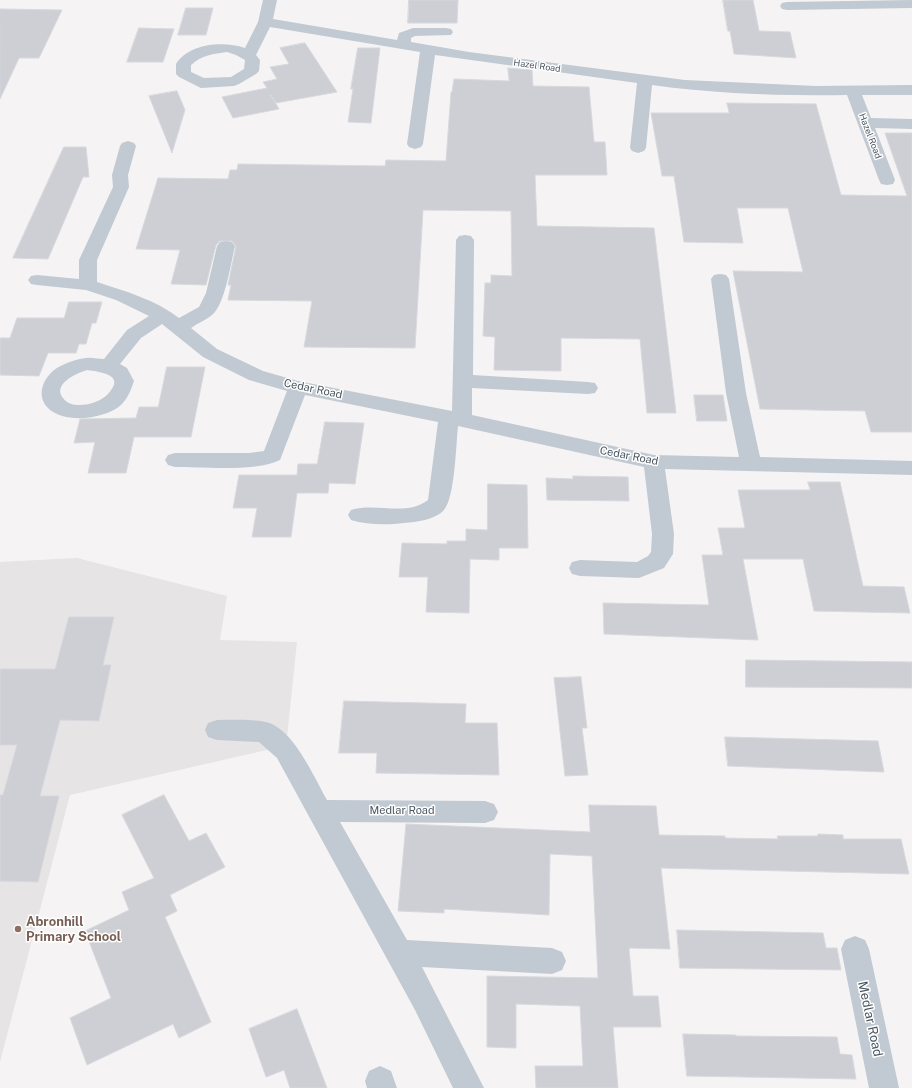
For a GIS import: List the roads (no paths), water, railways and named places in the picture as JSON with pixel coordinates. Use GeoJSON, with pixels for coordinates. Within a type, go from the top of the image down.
{"type":"FeatureCollection","features":[{"type":"Feature","properties":{"kind":"street"},"geometry":{"type":"LineString","coordinates":[[248,55],[265,22],[270,0]]}},
{"type":"Feature","properties":{"kind":"street"},"geometry":{"type":"LineString","coordinates":[[787,6],[912,4]]}},
{"type":"Feature","properties":{"kind":"street","name":"Hazel Road"},"geometry":{"type":"LineString","coordinates":[[265,22],[567,70],[685,85],[816,91],[912,90]]}},
{"type":"Feature","properties":{"kind":"street"},"geometry":{"type":"LineString","coordinates":[[404,45],[404,36],[413,32],[446,32]]}},
{"type":"Feature","properties":{"kind":"street"},"geometry":{"type":"LineString","coordinates":[[415,144],[428,49]]}},
{"type":"Feature","properties":{"kind":"street"},"geometry":{"type":"LineString","coordinates":[[638,148],[645,80]]}},
{"type":"Feature","properties":{"kind":"street","name":"Hazel Road"},"geometry":{"type":"LineString","coordinates":[[853,91],[887,180]]}},
{"type":"Feature","properties":{"kind":"street"},"geometry":{"type":"LineString","coordinates":[[865,123],[912,124]]}},
{"type":"Feature","properties":{"kind":"street"},"geometry":{"type":"LineString","coordinates":[[88,285],[88,260],[121,187],[120,175],[128,146]]}},
{"type":"Feature","properties":{"kind":"street"},"geometry":{"type":"LineString","coordinates":[[359,516],[407,516],[427,511],[436,506],[440,496],[462,381],[465,240]]}},
{"type":"Feature","properties":{"kind":"street"},"geometry":{"type":"LineString","coordinates":[[109,366],[134,334],[207,310],[215,294],[226,246]]}},
{"type":"Feature","properties":{"kind":"street"},"geometry":{"type":"LineString","coordinates":[[720,279],[736,393],[751,465]]}},
{"type":"Feature","properties":{"kind":"street","name":"Cedar Road"},"geometry":{"type":"LineString","coordinates":[[37,280],[88,285],[122,296],[171,321],[210,353],[256,376],[298,387],[455,418],[654,462],[912,468]]}},
{"type":"Feature","properties":{"kind":"street"},"geometry":{"type":"LineString","coordinates":[[462,381],[588,388]]}},
{"type":"Feature","properties":{"kind":"street"},"geometry":{"type":"LineString","coordinates":[[175,460],[248,460],[265,459],[273,455],[298,387]]}},
{"type":"Feature","properties":{"kind":"street"},"geometry":{"type":"LineString","coordinates":[[580,568],[639,570],[656,562],[662,554],[663,534],[654,462]]}},
{"type":"Feature","properties":{"kind":"street"},"geometry":{"type":"LineString","coordinates":[[217,730],[265,732],[286,751],[425,1000],[469,1088]]}},
{"type":"Feature","properties":{"kind":"street","name":"Medlar Road"},"geometry":{"type":"LineString","coordinates":[[319,811],[485,812]]}},
{"type":"Feature","properties":{"kind":"street","name":"Medlar Road"},"geometry":{"type":"LineString","coordinates":[[855,949],[884,1088]]}},
{"type":"Feature","properties":{"kind":"street"},"geometry":{"type":"LineString","coordinates":[[399,953],[552,961]]}},
{"type":"Feature","properties":{"kind":"place","name":"Abronhill Primary School"},"geometry":{"type":"Point","coordinates":[18,929]}}]}
